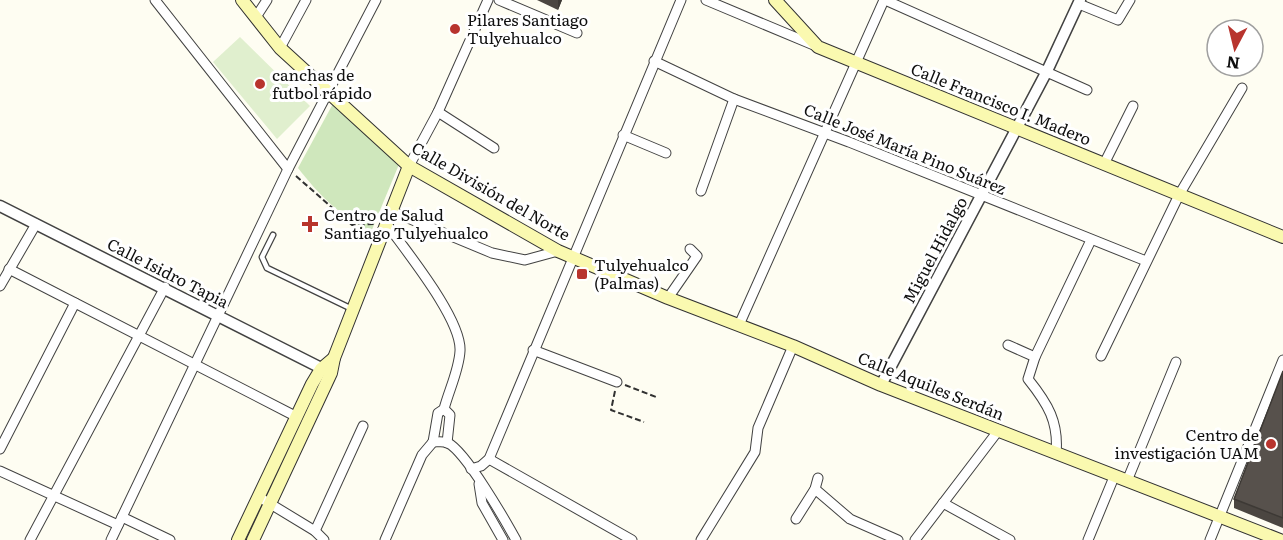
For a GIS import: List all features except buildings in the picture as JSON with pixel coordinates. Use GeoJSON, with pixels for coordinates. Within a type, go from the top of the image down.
{"type":"FeatureCollection","features":[{"type":"Feature","properties":{"kind":"main road","name":"Calle División del Norte"},"geometry":{"type":"LineString","coordinates":[[242,0],[280,48],[409,166],[572,258]]}},
{"type":"Feature","properties":{"kind":"main road"},"geometry":{"type":"LineString","coordinates":[[775,0],[818,47]]}},
{"type":"Feature","properties":{"kind":"main road","name":"Calle Francisco I. Madero"},"geometry":{"type":"LineString","coordinates":[[818,47],[1283,237]]}},
{"type":"Feature","properties":{"kind":"main road"},"geometry":{"type":"LineString","coordinates":[[238,540],[297,417],[334,358],[409,166]]}},
{"type":"Feature","properties":{"kind":"main road","name":"Calle Aquiles Serdán"},"geometry":{"type":"LineString","coordinates":[[572,258],[793,346],[881,385],[1280,540]]}},
{"type":"Feature","properties":{"kind":"main road"},"geometry":{"type":"LineString","coordinates":[[253,540],[326,371]]}},
{"type":"Feature","properties":{"kind":"street"},"geometry":{"type":"LineString","coordinates":[[155,0],[288,169]]}},
{"type":"Feature","properties":{"kind":"street"},"geometry":{"type":"LineString","coordinates":[[256,18],[267,0]]}},
{"type":"Feature","properties":{"kind":"street"},"geometry":{"type":"LineString","coordinates":[[280,48],[306,0]]}},
{"type":"Feature","properties":{"kind":"street"},"geometry":{"type":"LineString","coordinates":[[111,540],[288,169],[376,0]]}},
{"type":"Feature","properties":{"kind":"street"},"geometry":{"type":"LineString","coordinates":[[409,166],[438,112],[488,0]]}},
{"type":"Feature","properties":{"kind":"street"},"geometry":{"type":"LineString","coordinates":[[499,0],[577,33]]}},
{"type":"Feature","properties":{"kind":"street"},"geometry":{"type":"LineString","coordinates":[[471,470],[481,466],[489,459],[681,0]]}},
{"type":"Feature","properties":{"kind":"street","name":"Calle Francisco I. Madero"},"geometry":{"type":"LineString","coordinates":[[706,0],[818,47]]}},
{"type":"Feature","properties":{"kind":"street"},"geometry":{"type":"LineString","coordinates":[[739,325],[823,132],[885,0],[1087,90]]}},
{"type":"Feature","properties":{"kind":"street"},"geometry":{"type":"LineString","coordinates":[[1080,2],[1118,20],[1130,0]]}},
{"type":"Feature","properties":{"kind":"street","name":"Miguel Hidalgo"},"geometry":{"type":"LineString","coordinates":[[881,385],[1047,71],[1080,2]]}},
{"type":"Feature","properties":{"kind":"street","name":"Calle José María Pino Suárez"},"geometry":{"type":"LineString","coordinates":[[654,61],[734,99],[823,132],[1146,261]]}},
{"type":"Feature","properties":{"kind":"street"},"geometry":{"type":"LineString","coordinates":[[1101,356],[1179,195],[1242,88]]}},
{"type":"Feature","properties":{"kind":"street"},"geometry":{"type":"LineString","coordinates":[[701,191],[734,99]]}},
{"type":"Feature","properties":{"kind":"street"},"geometry":{"type":"LineString","coordinates":[[1104,164],[1133,105]]}},
{"type":"Feature","properties":{"kind":"street"},"geometry":{"type":"LineString","coordinates":[[438,112],[494,148]]}},
{"type":"Feature","properties":{"kind":"street"},"geometry":{"type":"LineString","coordinates":[[623,135],[666,153]]}},
{"type":"Feature","properties":{"kind":"street","name":"Calle Isidro Tapia"},"geometry":{"type":"LineString","coordinates":[[0,206],[165,287],[326,371]]}},
{"type":"Feature","properties":{"kind":"street"},"geometry":{"type":"LineString","coordinates":[[390,211],[492,253],[525,260],[558,250]]}},
{"type":"Feature","properties":{"kind":"street"},"geometry":{"type":"LineString","coordinates":[[385,540],[422,455],[434,441],[438,413],[444,409],[460,350],[458,332],[445,307],[386,223]]}},
{"type":"Feature","properties":{"kind":"street"},"geometry":{"type":"LineString","coordinates":[[0,286],[36,224]]}},
{"type":"Feature","properties":{"kind":"street"},"geometry":{"type":"LineString","coordinates":[[1056,454],[1058,434],[1046,403],[1028,379],[1035,357],[1091,240]]}},
{"type":"Feature","properties":{"kind":"street"},"geometry":{"type":"LineString","coordinates":[[668,298],[697,256],[690,249]]}},
{"type":"Feature","properties":{"kind":"street"},"geometry":{"type":"LineString","coordinates":[[9,269],[196,363],[297,417]]}},
{"type":"Feature","properties":{"kind":"street"},"geometry":{"type":"LineString","coordinates":[[30,540],[55,498],[138,334],[165,287]]}},
{"type":"Feature","properties":{"kind":"street"},"geometry":{"type":"LineString","coordinates":[[0,449],[75,303]]}},
{"type":"Feature","properties":{"kind":"street"},"geometry":{"type":"LineString","coordinates":[[1008,345],[1035,357]]}},
{"type":"Feature","properties":{"kind":"street"},"geometry":{"type":"LineString","coordinates":[[700,540],[754,452],[758,428],[793,346]]}},
{"type":"Feature","properties":{"kind":"street"},"geometry":{"type":"LineString","coordinates":[[533,350],[617,382]]}},
{"type":"Feature","properties":{"kind":"street"},"geometry":{"type":"LineString","coordinates":[[1210,540],[1221,517],[1274,377],[1283,360]]}},
{"type":"Feature","properties":{"kind":"street"},"geometry":{"type":"LineString","coordinates":[[1127,481],[1176,362]]}},
{"type":"Feature","properties":{"kind":"street"},"geometry":{"type":"LineString","coordinates":[[444,409],[450,415],[447,443]]}},
{"type":"Feature","properties":{"kind":"street"},"geometry":{"type":"LineString","coordinates":[[315,531],[363,426]]}},
{"type":"Feature","properties":{"kind":"street"},"geometry":{"type":"LineString","coordinates":[[915,540],[998,431]]}},
{"type":"Feature","properties":{"kind":"street"},"geometry":{"type":"LineString","coordinates":[[434,441],[447,443],[471,470],[516,540]]}},
{"type":"Feature","properties":{"kind":"street"},"geometry":{"type":"LineString","coordinates":[[489,459],[632,540]]}},
{"type":"Feature","properties":{"kind":"street"},"geometry":{"type":"LineString","coordinates":[[0,471],[55,498],[170,540]]}},
{"type":"Feature","properties":{"kind":"street"},"geometry":{"type":"LineString","coordinates":[[1088,540],[1114,477]]}},
{"type":"Feature","properties":{"kind":"street"},"geometry":{"type":"LineString","coordinates":[[796,519],[815,489],[818,478]]}},
{"type":"Feature","properties":{"kind":"street"},"geometry":{"type":"LineString","coordinates":[[478,481],[482,503],[498,538]]}},
{"type":"Feature","properties":{"kind":"street"},"geometry":{"type":"LineString","coordinates":[[815,489],[850,519],[898,540]]}},
{"type":"Feature","properties":{"kind":"street"},"geometry":{"type":"LineString","coordinates":[[259,497],[315,531],[324,540]]}},
{"type":"Feature","properties":{"kind":"street"},"geometry":{"type":"LineString","coordinates":[[943,503],[1010,540]]}},
{"type":"Feature","properties":{"kind":"lane"},"geometry":{"type":"LineString","coordinates":[[273,236],[262,257],[267,267],[354,310]]}},
{"type":"Feature","properties":{"kind":"path"},"geometry":{"type":"LineString","coordinates":[[288,169],[352,225],[386,223]]}},
{"type":"Feature","properties":{"kind":"path"},"geometry":{"type":"LineString","coordinates":[[644,422],[611,410],[617,382],[656,397]]}},
{"type":"Feature","properties":{"kind":"green space","name":"canchas de futbol rápido"},"geometry":{"type":"Polygon","coordinates":[[[240,37],[310,106],[277,139],[213,62],[240,37]]]}},
{"type":"Feature","properties":{"kind":"green space"},"geometry":{"type":"Polygon","coordinates":[[[335,100],[400,162],[371,232],[349,219],[331,204],[298,168],[335,100]]]}},
{"type":"Feature","properties":{"kind":"place","name":"Pilares Santiago Tulyehualco"},"geometry":{"type":"Point","coordinates":[455,29]}},
{"type":"Feature","properties":{"kind":"place","name":"canchas de futbol rápido"},"geometry":{"type":"Point","coordinates":[260,84]}},
{"type":"Feature","properties":{"kind":"place","name":"Centro de Salud Santiago Tulyehualco"},"geometry":{"type":"Point","coordinates":[310,224]}},
{"type":"Feature","properties":{"kind":"place","name":"Tulyehualco (Palmas)"},"geometry":{"type":"Point","coordinates":[582,274]}},
{"type":"Feature","properties":{"kind":"place","name":"Centro de investigación UAM"},"geometry":{"type":"Point","coordinates":[1271,444]}}]}
